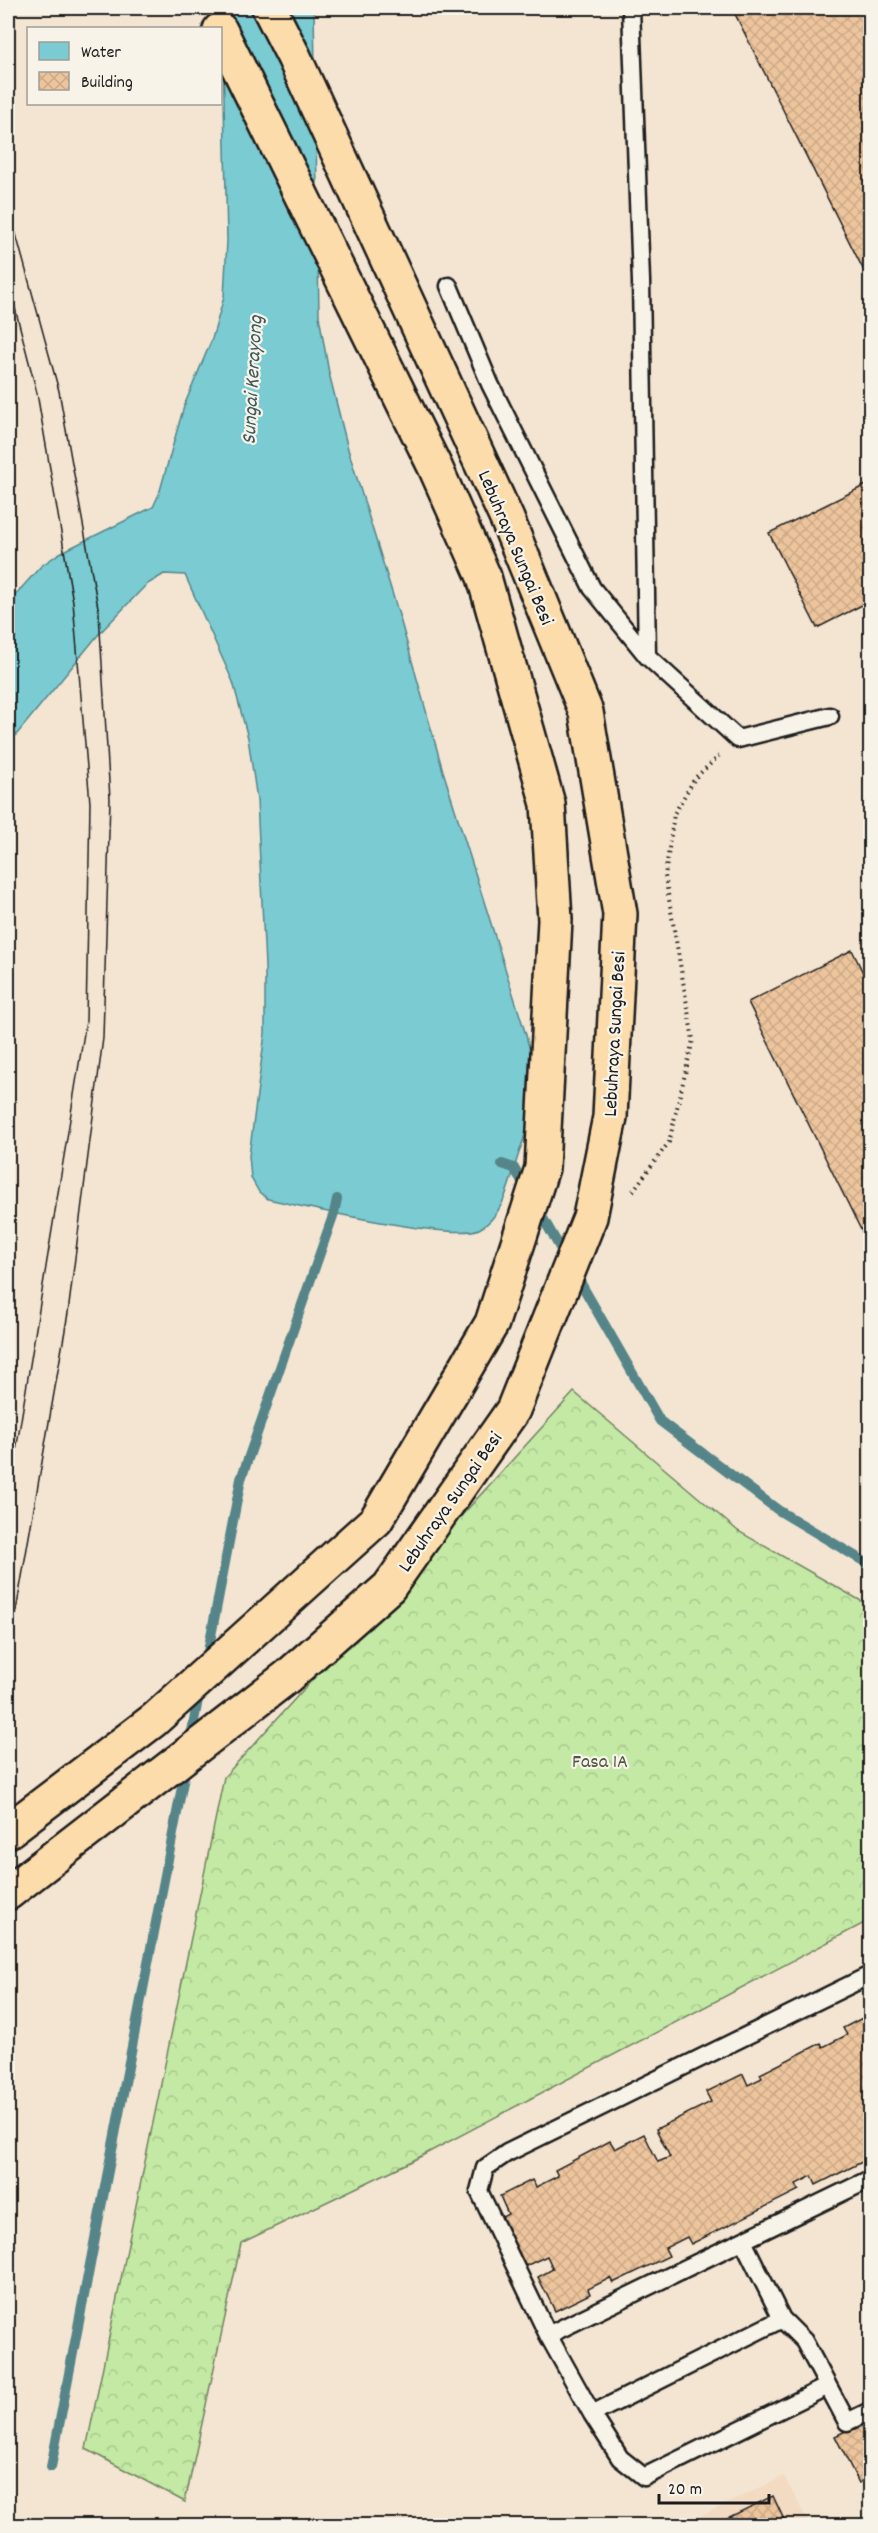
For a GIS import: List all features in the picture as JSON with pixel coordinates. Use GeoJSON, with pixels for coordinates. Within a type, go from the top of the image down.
{"type":"FeatureCollection","features":[{"type":"Feature","properties":{"kind":"highway"},"geometry":{"type":"LineString","coordinates":[[209,8],[219,27]]}},
{"type":"Feature","properties":{"kind":"highway","name":"Lebuhraya Sungai Besi"},"geometry":{"type":"LineString","coordinates":[[8,1893],[287,1677],[389,1587],[513,1410],[590,1217],[610,1117],[620,914],[585,712],[507,519],[294,57],[268,8]]}},
{"type":"Feature","properties":{"kind":"highway"},"geometry":{"type":"LineString","coordinates":[[8,1831],[154,1720],[376,1520],[492,1323],[542,1168],[555,920],[548,804],[491,599],[484,577],[435,467],[222,33]]}},
{"type":"Feature","properties":{"kind":"lane"},"geometry":{"type":"LineString","coordinates":[[631,8],[641,281],[647,656]]}},
{"type":"Feature","properties":{"kind":"lane"},"geometry":{"type":"LineString","coordinates":[[449,286],[490,384],[592,588],[647,656],[738,739],[830,716]]}},
{"type":"Feature","properties":{"kind":"lane"},"geometry":{"type":"LineString","coordinates":[[828,2386],[644,2477],[620,2458],[592,2414],[548,2335],[479,2191],[485,2168],[507,2153],[870,1975]]}},
{"type":"Feature","properties":{"kind":"lane"},"geometry":{"type":"LineString","coordinates":[[548,2335],[870,2179]]}},
{"type":"Feature","properties":{"kind":"lane"},"geometry":{"type":"LineString","coordinates":[[743,2241],[782,2319],[804,2341],[847,2422],[870,2411]]}},
{"type":"Feature","properties":{"kind":"lane"},"geometry":{"type":"LineString","coordinates":[[592,2414],[782,2319]]}},
{"type":"Feature","properties":{"kind":"path"},"geometry":{"type":"LineString","coordinates":[[627,1200],[669,1142],[693,1040],[665,876],[674,814],[695,778],[738,739]]}},
{"type":"Feature","properties":{"kind":"shaded area"},"geometry":{"type":"Polygon","coordinates":[[[784,2476],[810,2525],[680,2526],[784,2476]]]}},
{"type":"Feature","properties":{"kind":"green space","name":"Fasa 1A"},"geometry":{"type":"Polygon","coordinates":[[[574,1392],[738,1531],[870,1606],[870,1920],[412,2161],[241,2243],[185,2502],[86,2449],[224,1777],[574,1392]]]}},
{"type":"Feature","properties":{"kind":"water","name":"Sungai Kerayong"},"geometry":{"type":"Polygon","coordinates":[[[222,8],[314,8],[319,316],[329,373],[348,449],[399,615],[443,771],[526,1035],[536,1079],[533,1110],[508,1188],[500,1208],[479,1229],[464,1231],[411,1227],[268,1199],[259,1192],[251,1178],[249,1156],[265,1033],[265,966],[257,800],[248,738],[233,682],[185,575],[164,574],[146,585],[98,635],[8,745],[8,603],[41,566],[60,553],[153,507],[159,494],[184,406],[212,339],[224,297],[227,241],[222,8]]]}},
{"type":"Feature","properties":{"kind":"building"},"geometry":{"type":"Polygon","coordinates":[[[732,8],[863,8],[870,23],[870,283],[732,8]]]}},
{"type":"Feature","properties":{"kind":"building"},"geometry":{"type":"Polygon","coordinates":[[[870,483],[870,601],[817,628],[769,533],[870,483]]]}},
{"type":"Feature","properties":{"kind":"building"},"geometry":{"type":"Polygon","coordinates":[[[852,950],[870,987],[870,1248],[748,1002],[852,950]]]}},
{"type":"Feature","properties":{"kind":"building"},"geometry":{"type":"Polygon","coordinates":[[[870,2014],[870,2027],[867,2029],[870,2037],[870,2158],[816,2185],[812,2176],[796,2184],[799,2190],[691,2244],[687,2237],[665,2248],[669,2256],[613,2283],[610,2278],[588,2289],[590,2294],[555,2311],[538,2277],[553,2269],[547,2256],[521,2268],[497,2220],[508,2214],[500,2196],[532,2180],[536,2187],[558,2176],[555,2170],[610,2141],[615,2149],[644,2134],[658,2162],[670,2157],[656,2129],[711,2102],[706,2092],[743,2074],[748,2085],[762,2078],[760,2074],[821,2043],[823,2047],[847,2035],[843,2028],[870,2014]]]}},
{"type":"Feature","properties":{"kind":"building"},"geometry":{"type":"Polygon","coordinates":[[[864,2422],[870,2435],[870,2477],[859,2483],[835,2436],[864,2422]]]}},
{"type":"Feature","properties":{"kind":"building"},"geometry":{"type":"Polygon","coordinates":[[[773,2496],[787,2526],[728,2526],[725,2519],[773,2496]]]}},
{"type":"Feature","properties":{"kind":"building"},"geometry":{"type":"Polygon","coordinates":[[[725,2519],[728,2526],[711,2526],[725,2519]]]}},
{"type":"Feature","properties":{"kind":"waterway"},"geometry":{"type":"LineString","coordinates":[[502,1164],[514,1168],[527,1190]]}},
{"type":"Feature","properties":{"kind":"waterway"},"geometry":{"type":"LineString","coordinates":[[206,1662],[241,1479],[337,1199]]}},
{"type":"Feature","properties":{"kind":"waterway"},"geometry":{"type":"LineString","coordinates":[[536,1206],[567,1260]]}},
{"type":"Feature","properties":{"kind":"waterway"},"geometry":{"type":"LineString","coordinates":[[575,1273],[660,1421],[778,1510],[870,1565]]}},
{"type":"Feature","properties":{"kind":"waterway"},"geometry":{"type":"LineString","coordinates":[[190,1742],[200,1689]]}},
{"type":"Feature","properties":{"kind":"waterway"},"geometry":{"type":"LineString","coordinates":[[51,2467],[186,1766]]}},
{"type":"Feature","properties":{"kind":"tram line"},"geometry":{"type":"LineString","coordinates":[[8,205],[59,391],[99,613],[110,799],[103,1038],[68,1313],[8,1657]]}},
{"type":"Feature","properties":{"kind":"tram line"},"geometry":{"type":"LineString","coordinates":[[8,281],[37,393],[73,602],[90,803],[86,1021],[8,1500]]}}]}
